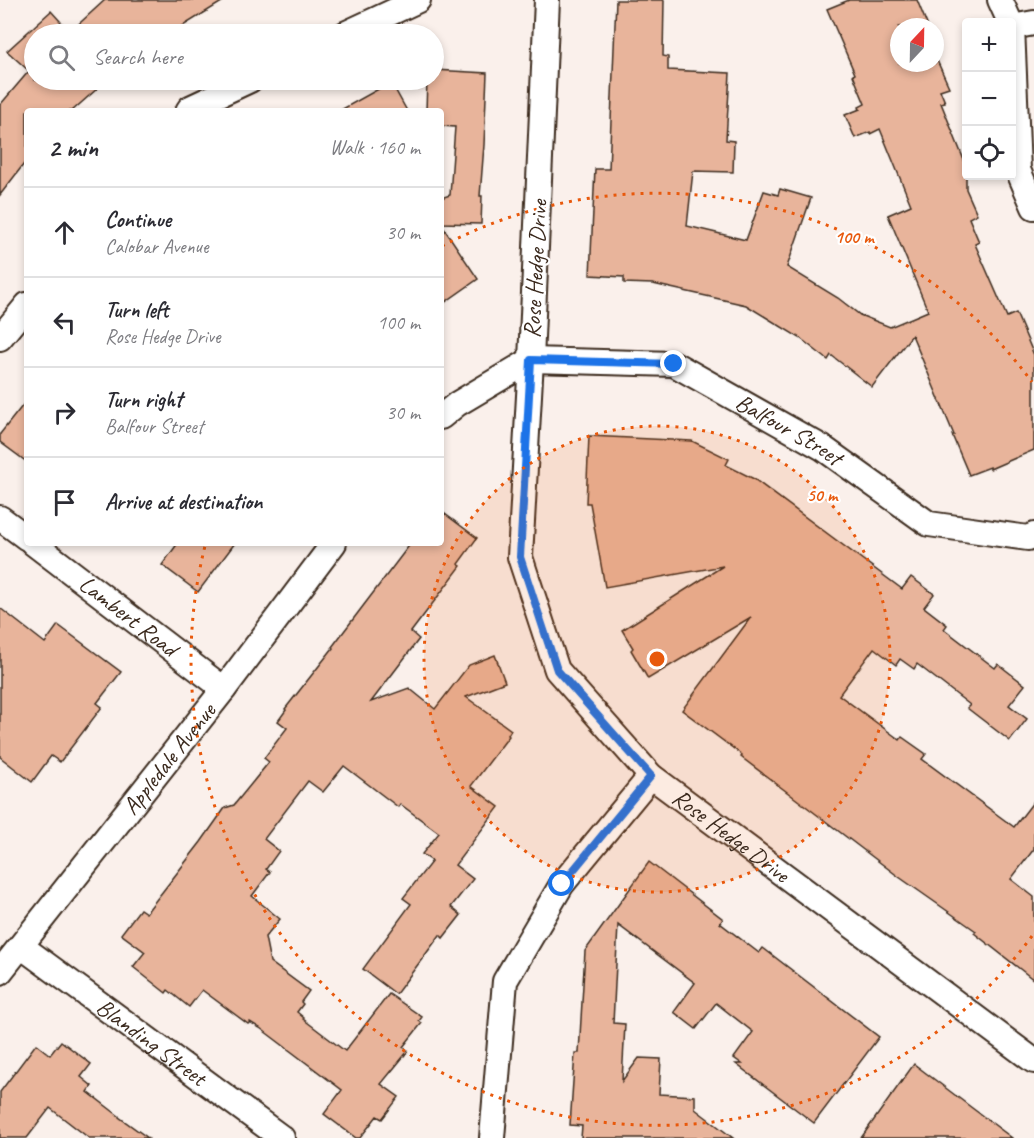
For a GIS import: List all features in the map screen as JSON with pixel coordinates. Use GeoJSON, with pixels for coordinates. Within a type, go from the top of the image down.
{"type":"FeatureCollection","features":[{"type":"Feature","properties":{"kind":"street"},"geometry":{"type":"LineString","coordinates":[[366,24],[418,0]]}},
{"type":"Feature","properties":{"kind":"street","name":"Rose Hedge Drive"},"geometry":{"type":"LineString","coordinates":[[547,0],[520,557],[557,670],[651,776],[1034,1061]]}},
{"type":"Feature","properties":{"kind":"street"},"geometry":{"type":"LineString","coordinates":[[1000,0],[1008,18]]}},
{"type":"Feature","properties":{"kind":"street"},"geometry":{"type":"LineString","coordinates":[[1016,26],[1034,23]]}},
{"type":"Feature","properties":{"kind":"street"},"geometry":{"type":"LineString","coordinates":[[1014,72],[1018,170],[1034,207]]}},
{"type":"Feature","properties":{"kind":"street"},"geometry":{"type":"LineString","coordinates":[[190,108],[229,90]]}},
{"type":"Feature","properties":{"kind":"street"},"geometry":{"type":"LineString","coordinates":[[0,338],[24,309]]}},
{"type":"Feature","properties":{"kind":"street"},"geometry":{"type":"LineString","coordinates":[[444,415],[457,404],[531,360]]}},
{"type":"Feature","properties":{"kind":"street","name":"Balfour Street"},"geometry":{"type":"LineString","coordinates":[[531,360],[674,364],[823,448],[929,524],[1028,538],[1034,535]]}},
{"type":"Feature","properties":{"kind":"street"},"geometry":{"type":"LineString","coordinates":[[0,518],[24,536]]}},
{"type":"Feature","properties":{"kind":"street","name":"Lambert Road"},"geometry":{"type":"LineString","coordinates":[[37,546],[224,688]]}},
{"type":"Feature","properties":{"kind":"street","name":"Appledale Avenue"},"geometry":{"type":"LineString","coordinates":[[0,972],[224,688],[332,546]]}},
{"type":"Feature","properties":{"kind":"street"},"geometry":{"type":"LineString","coordinates":[[492,1138],[504,981],[562,884],[651,776]]}},
{"type":"Feature","properties":{"kind":"street","name":"Blanding Street"},"geometry":{"type":"LineString","coordinates":[[21,946],[282,1138]]}},
{"type":"Feature","properties":{"kind":"building"},"geometry":{"type":"Polygon","coordinates":[[[105,0],[225,0],[186,24],[79,24],[105,0]]]}},
{"type":"Feature","properties":{"kind":"building"},"geometry":{"type":"Polygon","coordinates":[[[616,0],[664,0],[663,56],[668,57],[668,70],[730,73],[726,140],[734,141],[733,172],[693,171],[687,226],[746,240],[764,191],[778,195],[780,189],[811,198],[787,267],[838,298],[860,315],[890,327],[928,311],[888,215],[911,205],[880,129],[855,138],[845,115],[860,109],[859,107],[865,104],[853,75],[855,74],[827,9],[849,0],[917,0],[924,18],[890,18],[890,72],[942,72],[949,87],[940,90],[945,102],[941,103],[962,155],[962,180],[966,180],[966,189],[977,214],[969,218],[979,242],[975,244],[1007,317],[1016,313],[1034,355],[1034,450],[990,469],[990,467],[969,475],[912,335],[872,387],[831,355],[828,360],[800,338],[746,305],[653,284],[624,283],[624,277],[590,275],[595,169],[609,169],[616,0]]]}},
{"type":"Feature","properties":{"kind":"building"},"geometry":{"type":"Polygon","coordinates":[[[51,11],[63,24],[37,24],[51,11]]]}},
{"type":"Feature","properties":{"kind":"building"},"geometry":{"type":"Polygon","coordinates":[[[24,36],[24,66],[7,51],[24,36]]]}},
{"type":"Feature","properties":{"kind":"building"},"geometry":{"type":"Polygon","coordinates":[[[444,71],[487,73],[480,196],[482,196],[481,224],[444,223],[444,197],[450,195],[455,127],[444,126],[444,108],[426,108],[427,90],[444,90],[444,71]]]}},
{"type":"Feature","properties":{"kind":"building"},"geometry":{"type":"Polygon","coordinates":[[[24,77],[24,90],[96,90],[75,108],[24,108],[24,164],[0,195],[0,105],[24,77]]]}},
{"type":"Feature","properties":{"kind":"building"},"geometry":{"type":"Polygon","coordinates":[[[377,90],[395,90],[405,108],[344,108],[377,90]]]}},
{"type":"Feature","properties":{"kind":"building"},"geometry":{"type":"Polygon","coordinates":[[[444,228],[478,279],[444,303],[444,228]]]}},
{"type":"Feature","properties":{"kind":"building"},"geometry":{"type":"Polygon","coordinates":[[[24,404],[24,460],[0,442],[0,434],[24,404]]]}},
{"type":"Feature","properties":{"kind":"building"},"geometry":{"type":"Polygon","coordinates":[[[589,436],[692,441],[729,459],[726,465],[754,479],[902,589],[911,577],[934,594],[924,607],[947,625],[944,629],[995,668],[998,664],[1025,685],[1009,705],[1027,719],[1010,741],[967,708],[970,705],[917,664],[914,669],[900,659],[896,665],[874,648],[839,695],[900,740],[902,737],[926,754],[922,759],[1014,827],[1034,801],[1034,849],[1011,879],[1034,897],[1034,980],[974,933],[976,931],[899,877],[682,710],[751,617],[648,679],[622,630],[723,566],[605,587],[590,503],[586,503],[589,436]]]}},
{"type":"Feature","properties":{"kind":"building"},"geometry":{"type":"Polygon","coordinates":[[[444,513],[477,538],[458,564],[461,566],[411,632],[419,639],[371,702],[409,688],[435,709],[469,665],[495,655],[505,682],[466,697],[511,730],[509,736],[471,786],[499,807],[455,865],[473,879],[451,907],[461,915],[443,938],[440,935],[396,994],[363,969],[411,904],[403,898],[432,861],[422,854],[439,833],[400,804],[398,807],[344,766],[323,792],[308,781],[264,839],[279,851],[266,869],[270,872],[252,896],[280,919],[265,937],[270,962],[309,991],[297,1012],[345,1051],[389,994],[422,1017],[419,1021],[422,1023],[403,1047],[408,1051],[381,1084],[399,1097],[382,1119],[377,1116],[360,1138],[356,1138],[324,1114],[342,1090],[260,1028],[250,1022],[248,1024],[202,990],[189,1007],[168,990],[166,993],[133,967],[145,952],[121,934],[140,909],[146,913],[225,808],[234,805],[269,762],[264,758],[287,728],[278,721],[409,546],[444,546],[444,513]]]}},
{"type":"Feature","properties":{"kind":"building"},"geometry":{"type":"Polygon","coordinates":[[[176,546],[233,546],[198,592],[162,565],[176,546]]]}},
{"type":"Feature","properties":{"kind":"building"},"geometry":{"type":"Polygon","coordinates":[[[0,608],[45,643],[58,625],[121,672],[97,703],[102,707],[60,762],[51,756],[32,782],[0,757],[0,608]]]}},
{"type":"Feature","properties":{"kind":"building"},"geometry":{"type":"Polygon","coordinates":[[[649,862],[723,919],[720,923],[759,953],[763,948],[879,1037],[814,1123],[736,1064],[742,1064],[734,1058],[753,1032],[716,1003],[696,1029],[674,1012],[695,983],[618,925],[613,1023],[625,1024],[622,1081],[639,1058],[661,1059],[659,1094],[695,1096],[695,1109],[733,1138],[581,1138],[582,1126],[570,1125],[575,1053],[579,1053],[585,951],[649,862]]]}},
{"type":"Feature","properties":{"kind":"building"},"geometry":{"type":"Polygon","coordinates":[[[61,1041],[91,1064],[81,1077],[92,1086],[88,1092],[148,1138],[89,1138],[50,1108],[27,1138],[0,1138],[0,1092],[36,1044],[50,1055],[61,1041]]]}},
{"type":"Feature","properties":{"kind":"building"},"geometry":{"type":"Polygon","coordinates":[[[914,1064],[972,1108],[1012,1138],[861,1138],[914,1064]]]}},
{"type":"Feature","properties":{"kind":"route"},"geometry":{"type":"LineString","coordinates":[[562,884],[651,776],[557,670],[520,557],[531,360],[674,364]]}}]}
